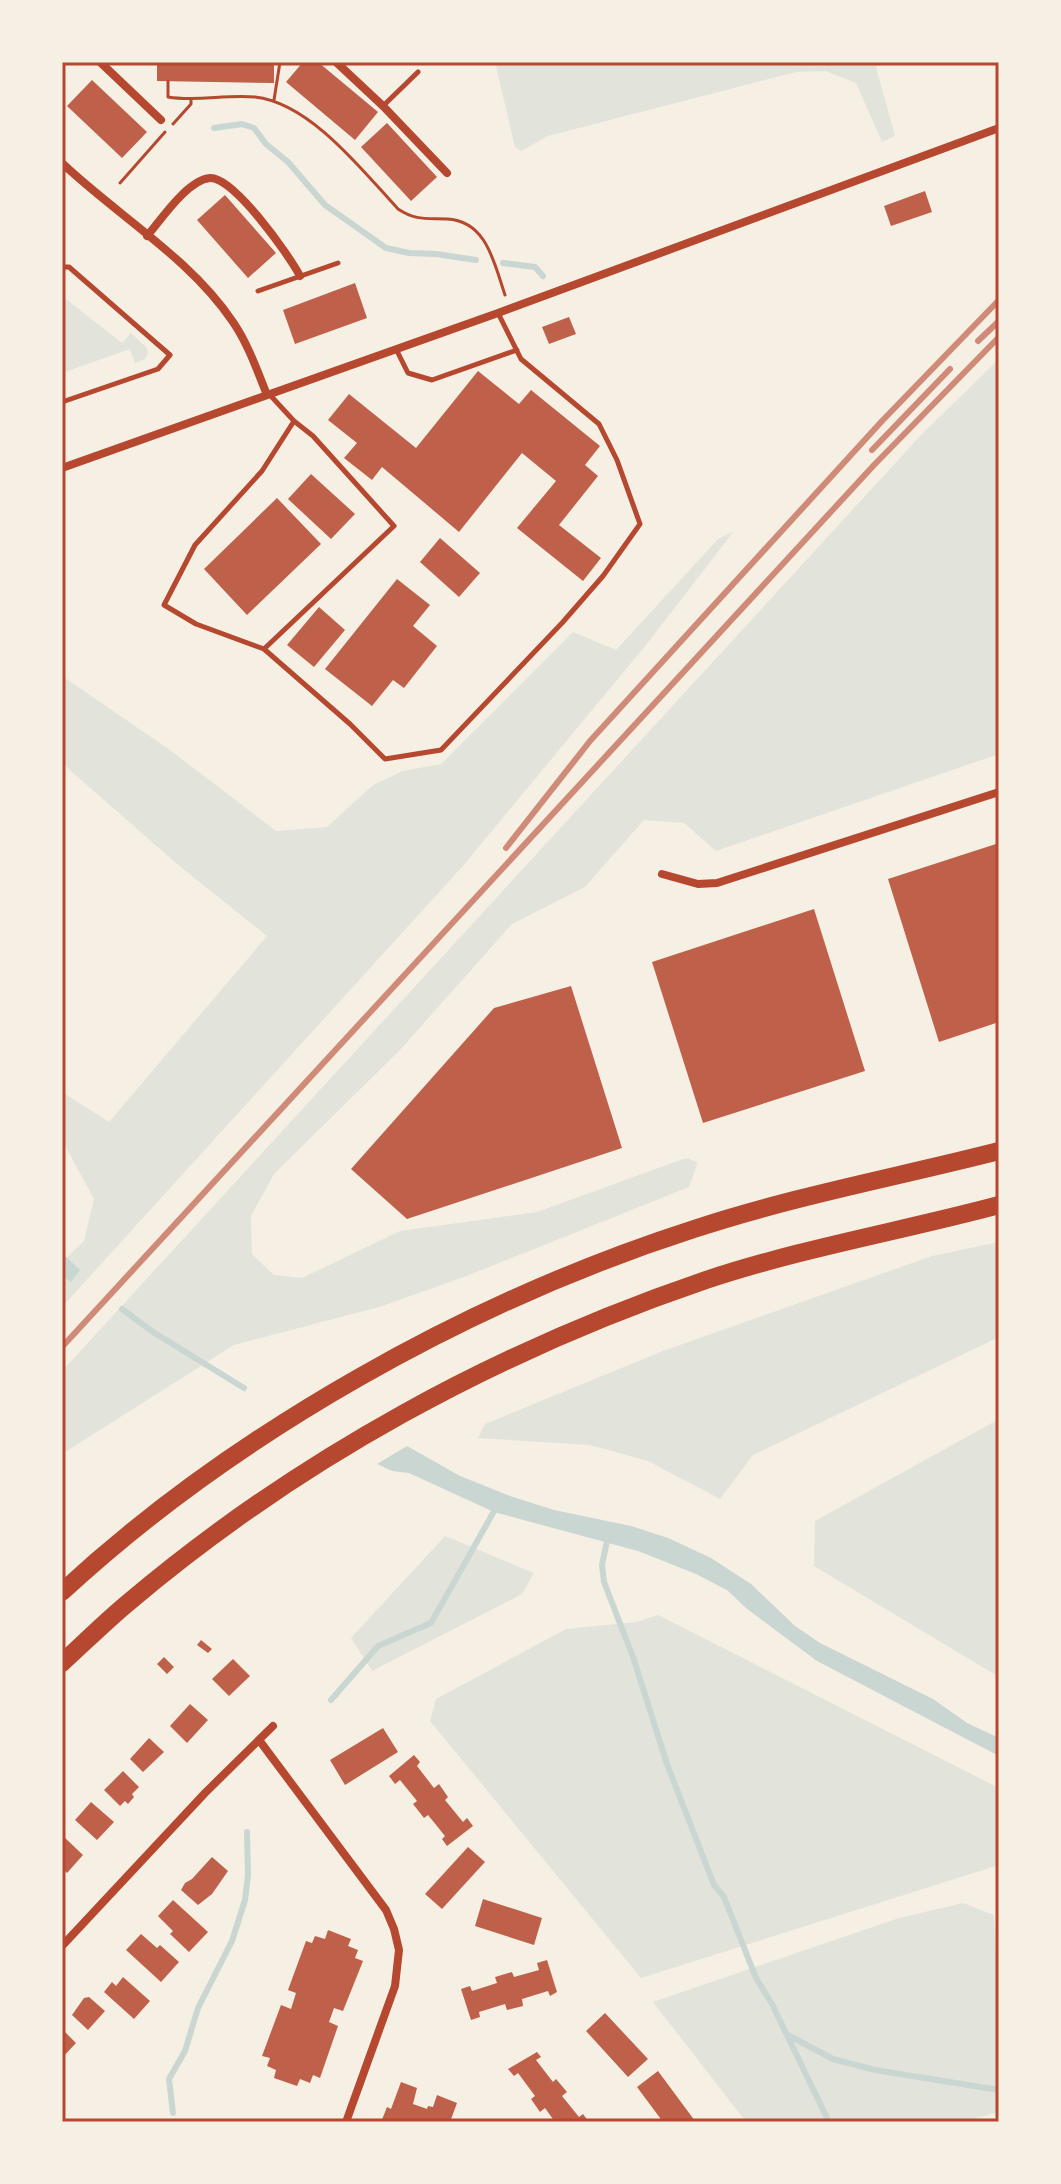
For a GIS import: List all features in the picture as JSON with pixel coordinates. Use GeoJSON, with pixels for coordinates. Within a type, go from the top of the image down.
{"type":"FeatureCollection","features":[{"type":"Feature","properties":{"kind":"highway"},"geometry":{"type":"LineString","coordinates":[[62,1592],[131,1533],[260,1439],[343,1388],[513,1300],[602,1262],[692,1229],[784,1202],[999,1151]]}},
{"type":"Feature","properties":{"kind":"highway"},"geometry":{"type":"LineString","coordinates":[[62,1663],[126,1603],[212,1536],[339,1451],[450,1388],[621,1311],[709,1279],[798,1252],[999,1205]]}},
{"type":"Feature","properties":{"kind":"street"},"geometry":{"type":"LineString","coordinates":[[100,62],[161,120]]}},
{"type":"Feature","properties":{"kind":"street"},"geometry":{"type":"LineString","coordinates":[[336,62],[447,173]]}},
{"type":"Feature","properties":{"kind":"street"},"geometry":{"type":"LineString","coordinates":[[62,468],[498,313],[999,128]]}},
{"type":"Feature","properties":{"kind":"street"},"geometry":{"type":"LineString","coordinates":[[62,163],[210,293],[234,323],[268,394]]}},
{"type":"Feature","properties":{"kind":"street"},"geometry":{"type":"LineString","coordinates":[[147,236],[174,203],[196,183],[211,177],[228,184],[288,253],[300,276]]}},
{"type":"Feature","properties":{"kind":"street"},"geometry":{"type":"LineString","coordinates":[[662,874],[698,884],[717,883],[999,792]]}},
{"type":"Feature","properties":{"kind":"street"},"geometry":{"type":"LineString","coordinates":[[62,1946],[205,1793],[273,1726]]}},
{"type":"Feature","properties":{"kind":"street"},"geometry":{"type":"LineString","coordinates":[[259,1740],[386,1910],[394,1929],[399,1961],[395,1986],[346,2122]]}},
{"type":"Feature","properties":{"kind":"lane"},"geometry":{"type":"LineString","coordinates":[[383,106],[418,72]]}},
{"type":"Feature","properties":{"kind":"lane"},"geometry":{"type":"LineString","coordinates":[[258,291],[338,263]]}},
{"type":"Feature","properties":{"kind":"lane"},"geometry":{"type":"LineString","coordinates":[[62,267],[69,267],[170,355],[158,369],[62,402]]}},
{"type":"Feature","properties":{"kind":"lane"},"geometry":{"type":"LineString","coordinates":[[294,421],[262,471],[195,545],[164,605],[196,624],[264,649],[385,759],[441,750],[490,701],[603,576],[640,524],[617,460],[599,424],[521,359],[498,313]]}},
{"type":"Feature","properties":{"kind":"lane"},"geometry":{"type":"LineString","coordinates":[[396,349],[408,373],[432,380],[517,350]]}},
{"type":"Feature","properties":{"kind":"lane"},"geometry":{"type":"LineString","coordinates":[[264,649],[394,526],[313,436],[268,394]]}},
{"type":"Feature","properties":{"kind":"path"},"geometry":{"type":"LineString","coordinates":[[274,100],[280,62]]}},
{"type":"Feature","properties":{"kind":"path"},"geometry":{"type":"LineString","coordinates":[[168,81],[168,97],[191,100],[252,97],[274,100],[289,107],[313,124],[398,209],[412,218],[451,219],[478,230],[486,243],[509,309]]}},
{"type":"Feature","properties":{"kind":"path"},"geometry":{"type":"LineString","coordinates":[[120,183],[191,104],[191,100]]}},
{"type":"Feature","properties":{"kind":"shaded area"},"geometry":{"type":"Polygon","coordinates":[[[495,62],[881,62],[876,67],[895,136],[882,142],[856,83],[825,71],[796,72],[548,136],[521,151],[515,147],[495,62]]]}},
{"type":"Feature","properties":{"kind":"shaded area"},"geometry":{"type":"Polygon","coordinates":[[[62,296],[122,343],[131,333],[147,348],[145,359],[135,363],[130,349],[62,373],[62,296]]]}},
{"type":"Feature","properties":{"kind":"shaded area"},"geometry":{"type":"Polygon","coordinates":[[[999,359],[999,754],[716,851],[684,823],[644,820],[585,887],[512,924],[400,1050],[274,1174],[251,1216],[252,1254],[274,1275],[302,1278],[400,1231],[537,1212],[686,1158],[698,1162],[689,1187],[464,1277],[379,1307],[234,1345],[62,1454],[62,1371],[922,434],[999,359]]]}},
{"type":"Feature","properties":{"kind":"shaded area"},"geometry":{"type":"Polygon","coordinates":[[[734,531],[646,645],[462,867],[62,1307],[62,1262],[84,1241],[94,1199],[62,1140],[62,1092],[109,1122],[267,936],[177,864],[62,763],[62,676],[170,750],[276,831],[327,827],[373,785],[403,771],[441,764],[573,632],[616,650],[718,539],[734,531]]]}},
{"type":"Feature","properties":{"kind":"shaded area"},"geometry":{"type":"Polygon","coordinates":[[[999,1242],[999,1337],[753,1455],[720,1499],[648,1461],[590,1445],[478,1438],[485,1424],[663,1351],[932,1256],[999,1242]]]}},
{"type":"Feature","properties":{"kind":"shaded area"},"geometry":{"type":"Polygon","coordinates":[[[62,1253],[80,1270],[71,1282],[62,1276],[62,1253]]]}},
{"type":"Feature","properties":{"kind":"shaded area"},"geometry":{"type":"Polygon","coordinates":[[[999,1419],[999,1677],[814,1566],[815,1521],[999,1419]]]}},
{"type":"Feature","properties":{"kind":"shaded area"},"geometry":{"type":"Polygon","coordinates":[[[407,1446],[460,1476],[510,1496],[554,1510],[631,1526],[668,1538],[711,1558],[751,1584],[795,1626],[820,1643],[933,1699],[967,1723],[999,1738],[999,1756],[817,1661],[727,1590],[696,1574],[638,1551],[494,1512],[409,1473],[392,1471],[377,1464],[407,1446]]]}},
{"type":"Feature","properties":{"kind":"shaded area"},"geometry":{"type":"Polygon","coordinates":[[[445,1536],[534,1573],[522,1594],[372,1671],[351,1638],[445,1536]]]}},
{"type":"Feature","properties":{"kind":"shaded area"},"geometry":{"type":"Polygon","coordinates":[[[658,1615],[999,1788],[999,1865],[641,1978],[430,1721],[436,1699],[566,1629],[636,1622],[658,1615]]]}},
{"type":"Feature","properties":{"kind":"shaded area"},"geometry":{"type":"Polygon","coordinates":[[[963,1903],[994,1915],[996,1955],[999,1959],[999,2112],[963,2122],[746,2122],[653,2002],[899,1918],[963,1903]]]}},
{"type":"Feature","properties":{"kind":"building"},"geometry":{"type":"Polygon","coordinates":[[[157,62],[274,62],[274,83],[157,81],[157,62]]]}},
{"type":"Feature","properties":{"kind":"building"},"geometry":{"type":"Polygon","coordinates":[[[303,62],[318,62],[378,112],[355,140],[286,82],[303,62]]]}},
{"type":"Feature","properties":{"kind":"building"},"geometry":{"type":"Polygon","coordinates":[[[92,80],[147,132],[122,158],[67,106],[92,80]]]}},
{"type":"Feature","properties":{"kind":"building"},"geometry":{"type":"Polygon","coordinates":[[[387,123],[437,177],[411,201],[361,147],[387,123]]]}},
{"type":"Feature","properties":{"kind":"building"},"geometry":{"type":"Polygon","coordinates":[[[925,191],[932,212],[891,226],[884,206],[925,191]]]}},
{"type":"Feature","properties":{"kind":"building"},"geometry":{"type":"Polygon","coordinates":[[[225,195],[276,253],[248,278],[197,220],[225,195]]]}},
{"type":"Feature","properties":{"kind":"building"},"geometry":{"type":"Polygon","coordinates":[[[355,283],[367,318],[295,344],[283,310],[355,283]]]}},
{"type":"Feature","properties":{"kind":"building"},"geometry":{"type":"Polygon","coordinates":[[[569,317],[576,334],[549,344],[542,327],[569,317]]]}},
{"type":"Feature","properties":{"kind":"building"},"geometry":{"type":"Polygon","coordinates":[[[478,371],[519,404],[531,390],[600,446],[585,465],[598,476],[559,525],[601,558],[583,581],[517,528],[556,481],[522,453],[459,532],[382,467],[372,480],[344,458],[357,443],[328,420],[349,394],[416,448],[478,371]]]}},
{"type":"Feature","properties":{"kind":"building"},"geometry":{"type":"Polygon","coordinates":[[[311,474],[355,514],[331,539],[288,499],[311,474]]]}},
{"type":"Feature","properties":{"kind":"building"},"geometry":{"type":"Polygon","coordinates":[[[277,498],[321,544],[247,615],[204,569],[277,498]]]}},
{"type":"Feature","properties":{"kind":"building"},"geometry":{"type":"Polygon","coordinates":[[[440,538],[480,573],[459,597],[420,562],[440,538]]]}},
{"type":"Feature","properties":{"kind":"building"},"geometry":{"type":"Polygon","coordinates":[[[397,579],[430,605],[413,626],[437,646],[404,688],[393,680],[372,706],[325,669],[397,579]]]}},
{"type":"Feature","properties":{"kind":"building"},"geometry":{"type":"Polygon","coordinates":[[[319,607],[345,630],[314,667],[287,645],[319,607]]]}},
{"type":"Feature","properties":{"kind":"building"},"geometry":{"type":"Polygon","coordinates":[[[999,843],[999,1022],[939,1042],[888,879],[999,843]]]}},
{"type":"Feature","properties":{"kind":"building"},"geometry":{"type":"Polygon","coordinates":[[[814,909],[865,1071],[703,1123],[652,962],[814,909]]]}},
{"type":"Feature","properties":{"kind":"building"},"geometry":{"type":"Polygon","coordinates":[[[571,986],[622,1148],[407,1219],[351,1169],[494,1008],[571,986]]]}},
{"type":"Feature","properties":{"kind":"building"},"geometry":{"type":"Polygon","coordinates":[[[201,1640],[212,1649],[208,1653],[197,1645],[201,1640]]]}},
{"type":"Feature","properties":{"kind":"building"},"geometry":{"type":"Polygon","coordinates":[[[164,1657],[174,1667],[167,1674],[157,1664],[164,1657]]]}},
{"type":"Feature","properties":{"kind":"building"},"geometry":{"type":"Polygon","coordinates":[[[233,1659],[250,1676],[229,1696],[212,1679],[233,1659]]]}},
{"type":"Feature","properties":{"kind":"building"},"geometry":{"type":"Polygon","coordinates":[[[190,1704],[208,1720],[187,1743],[170,1726],[190,1704]]]}},
{"type":"Feature","properties":{"kind":"building"},"geometry":{"type":"Polygon","coordinates":[[[383,1728],[398,1752],[345,1785],[330,1760],[383,1728]]]}},
{"type":"Feature","properties":{"kind":"building"},"geometry":{"type":"Polygon","coordinates":[[[149,1738],[164,1752],[143,1772],[130,1759],[149,1738]]]}},
{"type":"Feature","properties":{"kind":"building"},"geometry":{"type":"Polygon","coordinates":[[[414,1755],[420,1762],[417,1766],[434,1788],[439,1784],[448,1797],[445,1800],[463,1822],[467,1818],[473,1826],[447,1846],[442,1839],[445,1836],[428,1815],[424,1818],[413,1804],[417,1801],[400,1780],[395,1784],[389,1776],[414,1755]]]}},
{"type":"Feature","properties":{"kind":"building"},"geometry":{"type":"Polygon","coordinates":[[[123,1771],[139,1787],[128,1804],[125,1801],[120,1806],[104,1790],[123,1771]]]}},
{"type":"Feature","properties":{"kind":"building"},"geometry":{"type":"Polygon","coordinates":[[[91,1802],[114,1822],[97,1840],[75,1820],[91,1802]]]}},
{"type":"Feature","properties":{"kind":"building"},"geometry":{"type":"Polygon","coordinates":[[[62,1835],[83,1855],[67,1873],[62,1868],[62,1835]]]}},
{"type":"Feature","properties":{"kind":"building"},"geometry":{"type":"Polygon","coordinates":[[[468,1847],[485,1862],[442,1909],[425,1894],[468,1847]]]}},
{"type":"Feature","properties":{"kind":"building"},"geometry":{"type":"Polygon","coordinates":[[[212,1857],[228,1871],[212,1894],[198,1905],[181,1890],[212,1857]]]}},
{"type":"Feature","properties":{"kind":"building"},"geometry":{"type":"Polygon","coordinates":[[[483,1899],[542,1918],[534,1945],[475,1926],[483,1899]]]}},
{"type":"Feature","properties":{"kind":"building"},"geometry":{"type":"Polygon","coordinates":[[[173,1900],[208,1932],[189,1952],[170,1934],[173,1931],[158,1916],[173,1900]]]}},
{"type":"Feature","properties":{"kind":"building"},"geometry":{"type":"Polygon","coordinates":[[[328,1930],[351,1939],[348,1946],[358,1950],[355,1958],[363,1961],[343,2011],[334,2008],[329,2022],[338,2026],[320,2078],[313,2075],[310,2083],[300,2079],[297,2086],[274,2078],[276,2070],[267,2066],[270,2058],[262,2056],[281,2005],[291,2009],[296,1993],[288,1990],[306,1941],[312,1943],[315,1936],[325,1939],[328,1930]]]}},
{"type":"Feature","properties":{"kind":"building"},"geometry":{"type":"Polygon","coordinates":[[[141,1934],[157,1948],[160,1945],[179,1962],[161,1982],[126,1950],[141,1934]]]}},
{"type":"Feature","properties":{"kind":"building"},"geometry":{"type":"Polygon","coordinates":[[[547,1960],[557,1992],[550,1996],[548,1991],[522,1999],[523,2006],[507,2010],[505,2004],[479,2012],[480,2017],[471,2020],[461,1989],[470,1986],[472,1991],[497,1983],[495,1977],[512,1972],[514,1977],[539,1970],[537,1963],[547,1960]]]}},
{"type":"Feature","properties":{"kind":"building"},"geometry":{"type":"Polygon","coordinates":[[[123,1977],[150,2001],[134,2019],[104,1992],[112,1982],[116,1986],[123,1977]]]}},
{"type":"Feature","properties":{"kind":"building"},"geometry":{"type":"Polygon","coordinates":[[[89,1997],[105,2011],[88,2030],[72,2015],[84,1998],[89,1997]]]}},
{"type":"Feature","properties":{"kind":"building"},"geometry":{"type":"Polygon","coordinates":[[[605,2013],[648,2059],[628,2077],[586,2031],[605,2013]]]}},
{"type":"Feature","properties":{"kind":"building"},"geometry":{"type":"Polygon","coordinates":[[[62,2029],[76,2043],[62,2058],[62,2029]]]}},
{"type":"Feature","properties":{"kind":"building"},"geometry":{"type":"Polygon","coordinates":[[[537,2052],[541,2057],[536,2060],[553,2082],[556,2079],[567,2092],[562,2096],[579,2117],[583,2114],[589,2122],[555,2122],[545,2108],[540,2112],[531,2099],[535,2096],[518,2073],[514,2076],[508,2069],[537,2052]]]}},
{"type":"Feature","properties":{"kind":"building"},"geometry":{"type":"Polygon","coordinates":[[[658,2071],[695,2121],[663,2122],[637,2087],[658,2071]]]}},
{"type":"Feature","properties":{"kind":"building"},"geometry":{"type":"Polygon","coordinates":[[[401,2082],[417,2088],[413,2104],[427,2109],[428,2106],[433,2107],[437,2095],[457,2103],[450,2122],[381,2122],[387,2107],[391,2109],[401,2082]]]}},
{"type":"Feature","properties":{"kind":"waterway"},"geometry":{"type":"LineString","coordinates":[[214,128],[242,124],[254,128],[325,205],[386,248],[476,260]]}},
{"type":"Feature","properties":{"kind":"waterway"},"geometry":{"type":"LineString","coordinates":[[503,263],[535,267],[543,276]]}},
{"type":"Feature","properties":{"kind":"waterway"},"geometry":{"type":"LineString","coordinates":[[122,1309],[153,1332],[244,1388]]}},
{"type":"Feature","properties":{"kind":"waterway"},"geometry":{"type":"LineString","coordinates":[[331,1700],[378,1646],[431,1623],[497,1506]]}},
{"type":"Feature","properties":{"kind":"waterway"},"geometry":{"type":"LineString","coordinates":[[608,1536],[602,1565],[604,1582],[633,1657],[667,1764],[714,1885],[724,1897],[756,1978],[772,2004],[829,2122]]}},
{"type":"Feature","properties":{"kind":"waterway"},"geometry":{"type":"LineString","coordinates":[[173,2113],[169,2079],[185,2051],[198,2008],[232,1941],[245,1900],[247,1832]]}},
{"type":"Feature","properties":{"kind":"waterway"},"geometry":{"type":"LineString","coordinates":[[788,2035],[833,2059],[875,2070],[999,2090]]}},
{"type":"Feature","properties":{"kind":"railway"},"geometry":{"type":"LineString","coordinates":[[506,848],[590,741],[882,421],[999,300]]}},
{"type":"Feature","properties":{"kind":"railway"},"geometry":{"type":"LineString","coordinates":[[978,341],[999,321]]}},
{"type":"Feature","properties":{"kind":"railway"},"geometry":{"type":"LineString","coordinates":[[62,1347],[874,465],[999,337]]}},
{"type":"Feature","properties":{"kind":"railway"},"geometry":{"type":"LineString","coordinates":[[872,450],[950,369]]}}]}
